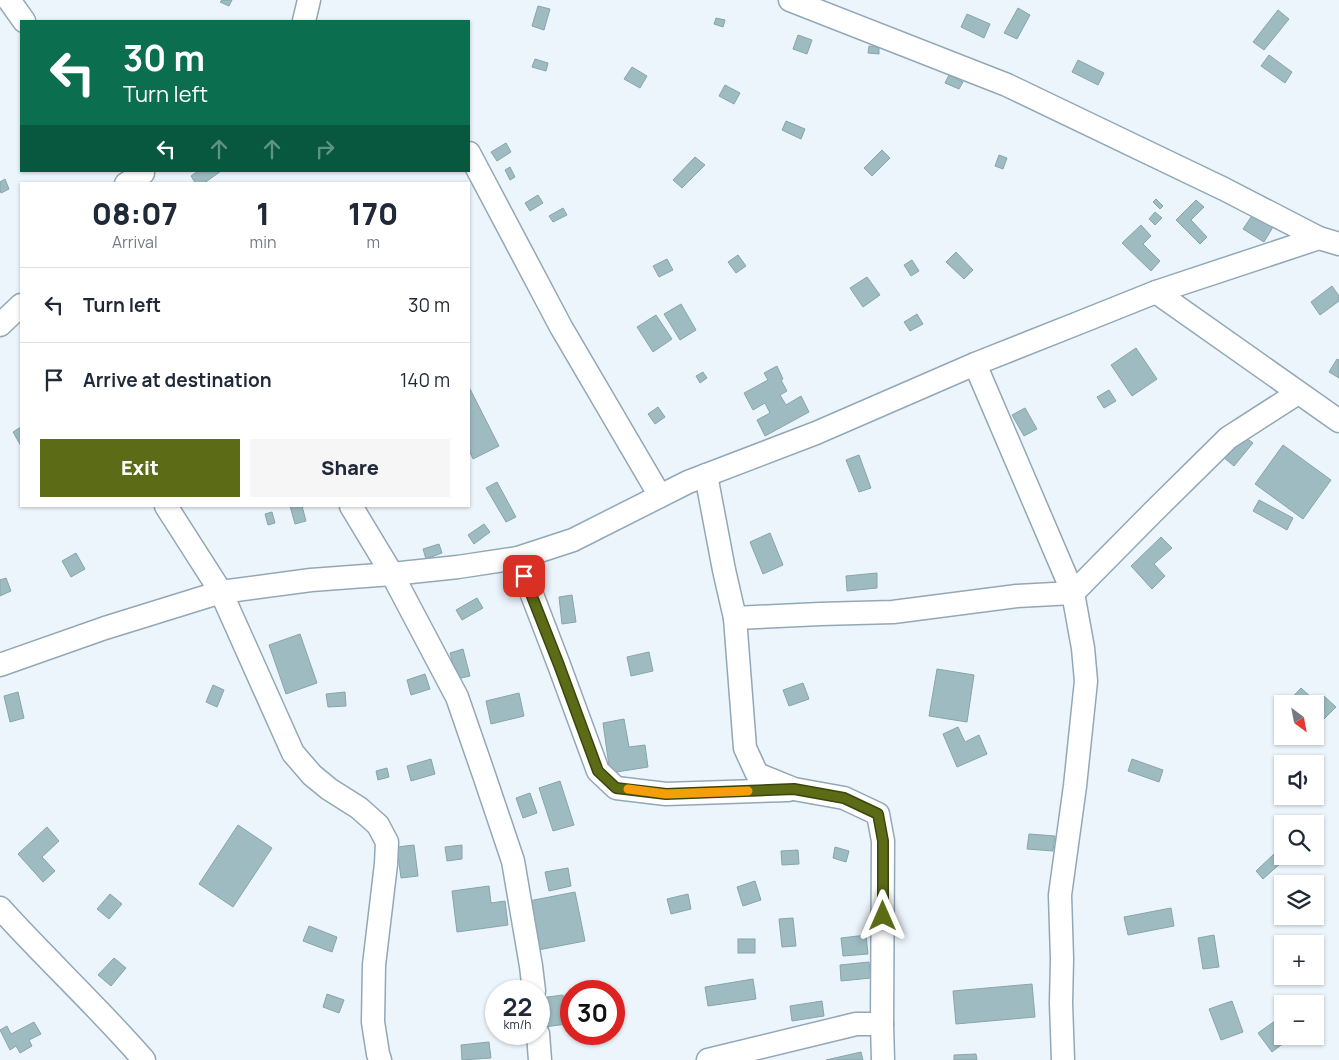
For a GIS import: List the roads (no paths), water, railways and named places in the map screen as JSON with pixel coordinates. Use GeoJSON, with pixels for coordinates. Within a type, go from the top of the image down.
{"type":"FeatureCollection","features":[{"type":"Feature","properties":{"kind":"street"},"geometry":{"type":"LineString","coordinates":[[9,0],[23,20]]}},
{"type":"Feature","properties":{"kind":"street"},"geometry":{"type":"LineString","coordinates":[[304,20],[309,0]]}},
{"type":"Feature","properties":{"kind":"street"},"geometry":{"type":"LineString","coordinates":[[790,0],[1007,84],[1329,241]]}},
{"type":"Feature","properties":{"kind":"street"},"geometry":{"type":"LineString","coordinates":[[470,155],[561,327],[660,496]]}},
{"type":"Feature","properties":{"kind":"street"},"geometry":{"type":"LineString","coordinates":[[0,665],[105,628],[222,592],[311,580],[458,567],[518,558],[572,540],[688,482],[816,432],[975,364],[1156,292],[1329,241]]}},
{"type":"Feature","properties":{"kind":"street"},"geometry":{"type":"LineString","coordinates":[[1156,292],[1339,420]]}},
{"type":"Feature","properties":{"kind":"street"},"geometry":{"type":"LineString","coordinates":[[0,325],[20,306]]}},
{"type":"Feature","properties":{"kind":"street"},"geometry":{"type":"LineString","coordinates":[[975,364],[1073,592],[1083,648],[1086,681],[1076,786],[1060,895],[1063,1060]]}},
{"type":"Feature","properties":{"kind":"street"},"geometry":{"type":"LineString","coordinates":[[735,618],[893,612],[1017,596],[1073,592],[1228,438],[1298,393]]}},
{"type":"Feature","properties":{"kind":"street"},"geometry":{"type":"LineString","coordinates":[[706,475],[735,618],[745,748],[757,774],[794,789],[844,798],[878,814],[883,841],[883,1060]]}},
{"type":"Feature","properties":{"kind":"street"},"geometry":{"type":"LineString","coordinates":[[167,507],[222,592],[293,753],[312,775],[329,789],[359,808],[378,825],[387,842],[374,965],[373,1022],[380,1060]]}},
{"type":"Feature","properties":{"kind":"street"},"geometry":{"type":"LineString","coordinates":[[352,507],[392,574],[456,697],[513,861],[533,980]]}},
{"type":"Feature","properties":{"kind":"street"},"geometry":{"type":"LineString","coordinates":[[518,558],[598,771],[616,788],[666,794],[794,789]]}},
{"type":"Feature","properties":{"kind":"street"},"geometry":{"type":"LineString","coordinates":[[0,908],[144,1060]]}},
{"type":"Feature","properties":{"kind":"street"},"geometry":{"type":"LineString","coordinates":[[708,1060],[856,1024],[882,1024]]}},
{"type":"Feature","properties":{"kind":"street"},"geometry":{"type":"LineString","coordinates":[[114,1027],[120,1060]]}},
{"type":"Feature","properties":{"kind":"street"},"geometry":{"type":"LineString","coordinates":[[539,1045],[540,1060]]}}]}
